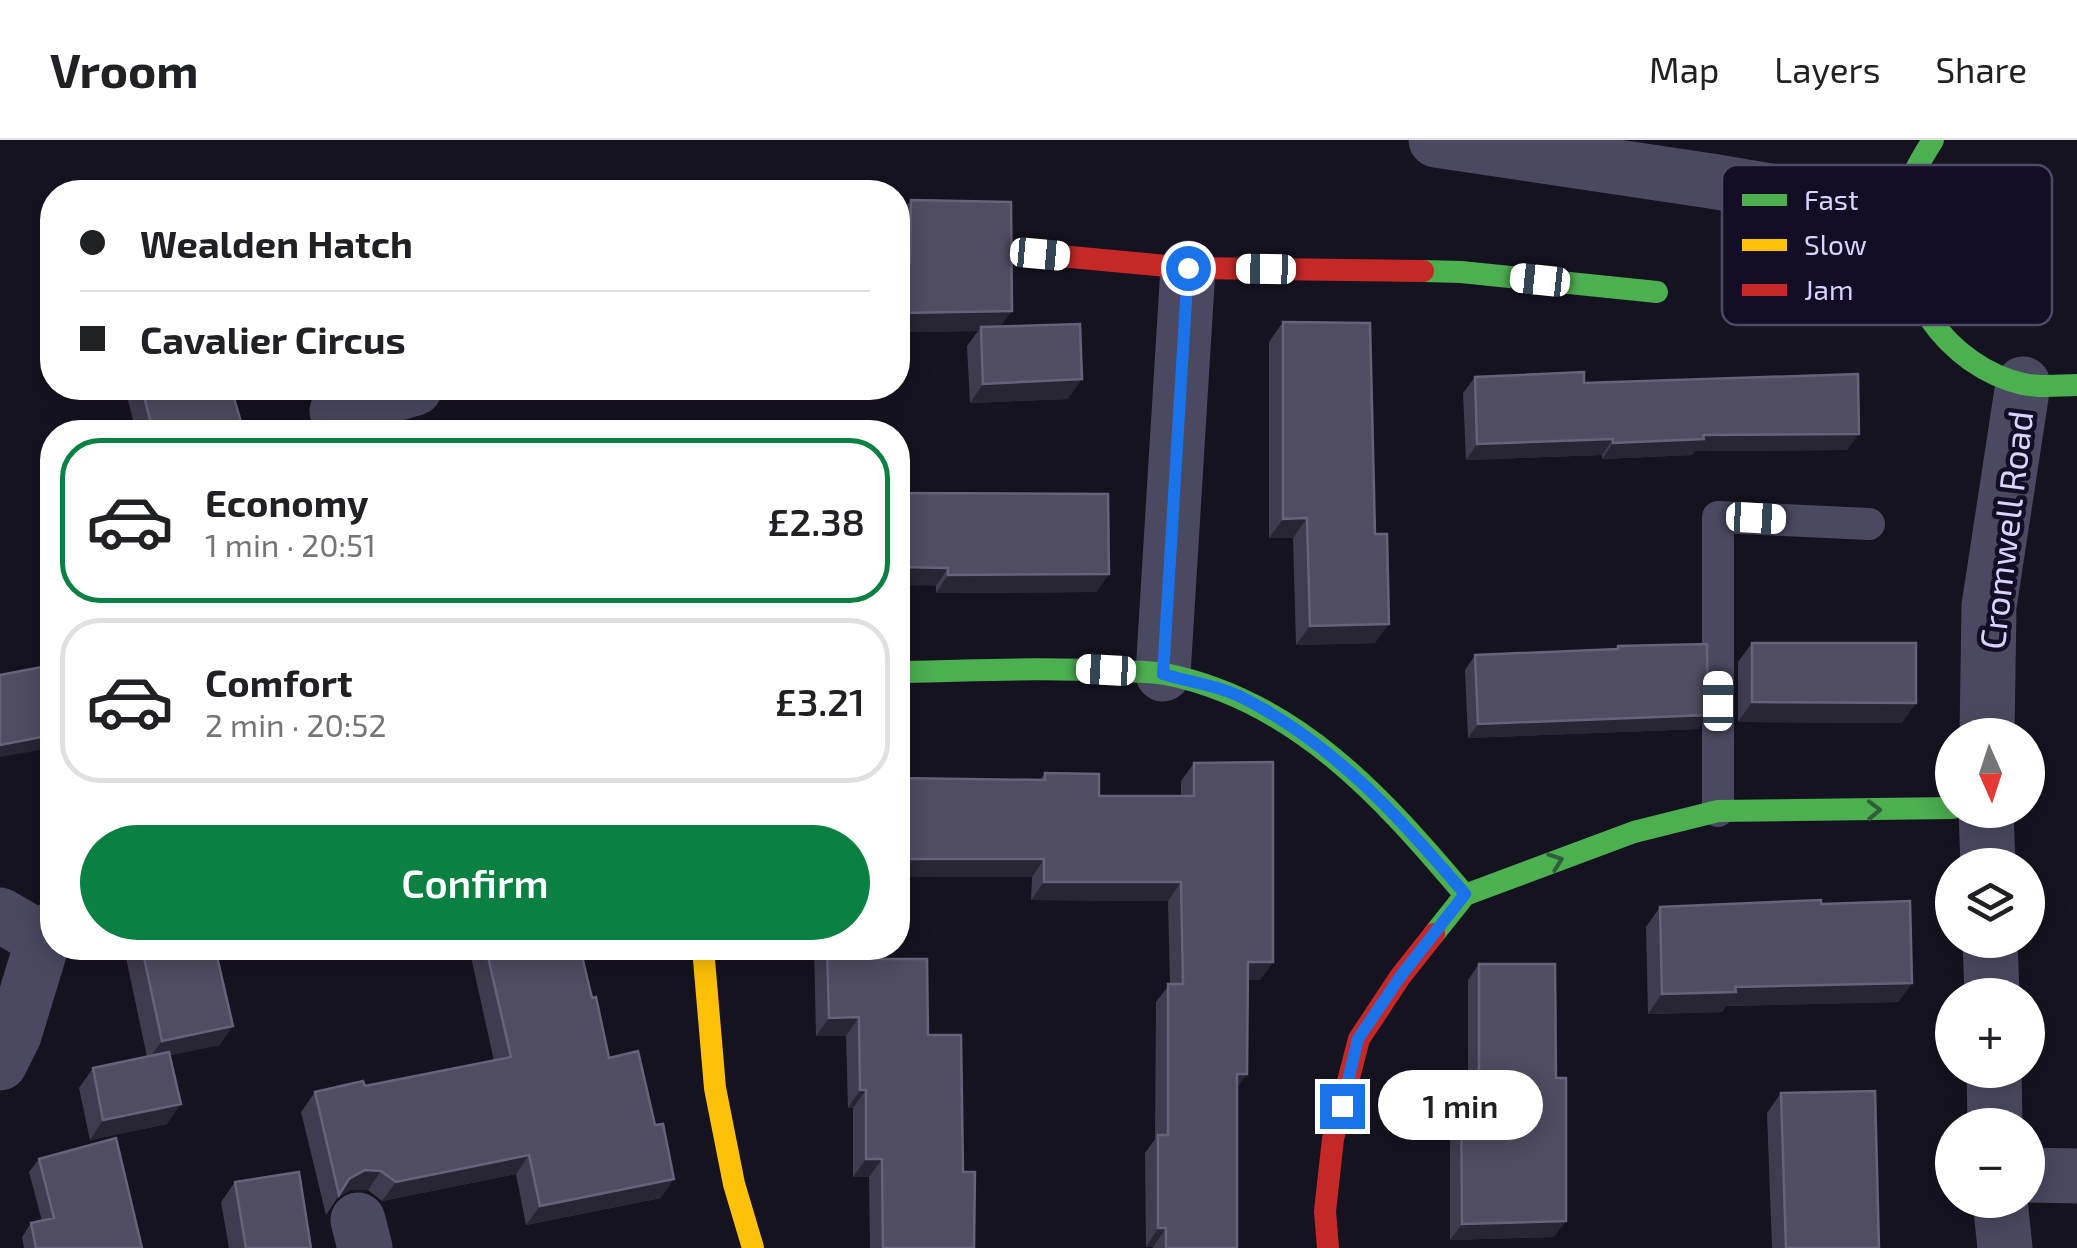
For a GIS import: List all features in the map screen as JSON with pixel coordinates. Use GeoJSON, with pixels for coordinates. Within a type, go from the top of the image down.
{"type":"FeatureCollection","features":[{"type":"Feature","properties":{"kind":"street"},"geometry":{"type":"LineString","coordinates":[[1436,140],[1722,183]]}},
{"type":"Feature","properties":{"kind":"street"},"geometry":{"type":"LineString","coordinates":[[1916,165],[1932,140]]}},
{"type":"Feature","properties":{"kind":"street"},"geometry":{"type":"LineString","coordinates":[[1040,254],[1188,268],[1461,272],[1657,292]]}},
{"type":"Feature","properties":{"kind":"street"},"geometry":{"type":"LineString","coordinates":[[1163,674],[1188,268]]}},
{"type":"Feature","properties":{"kind":"street"},"geometry":{"type":"LineString","coordinates":[[1932,325],[1943,340],[1980,367],[2022,384],[2077,385]]}},
{"type":"Feature","properties":{"kind":"street","name":"Cromwell Road"},"geometry":{"type":"LineString","coordinates":[[1987,718],[1989,606],[2022,384]]}},
{"type":"Feature","properties":{"kind":"street"},"geometry":{"type":"LineString","coordinates":[[336,410],[372,400]]}},
{"type":"Feature","properties":{"kind":"street"},"geometry":{"type":"LineString","coordinates":[[910,672],[1077,669],[1163,674],[1243,698],[1327,752],[1394,811],[1465,894]]}},
{"type":"Feature","properties":{"kind":"street"},"geometry":{"type":"LineString","coordinates":[[1328,1248],[1325,1211],[1333,1140],[1358,1039],[1400,977],[1465,894],[1634,832],[1718,812],[1935,808]]}},
{"type":"Feature","properties":{"kind":"street"},"geometry":{"type":"LineString","coordinates":[[0,1063],[14,1036],[32,928]]}},
{"type":"Feature","properties":{"kind":"street"},"geometry":{"type":"LineString","coordinates":[[705,960],[714,1088],[734,1184],[753,1248]]}},
{"type":"Feature","properties":{"kind":"street"},"geometry":{"type":"LineString","coordinates":[[2045,1175],[2077,1176]]}},
{"type":"Feature","properties":{"kind":"street"},"geometry":{"type":"LineString","coordinates":[[2002,1218],[2005,1248]]}},
{"type":"Feature","properties":{"kind":"lane"},"geometry":{"type":"LineString","coordinates":[[1718,812],[1718,516],[1869,524]]}},
{"type":"Feature","properties":{"kind":"building"},"geometry":{"type":"Polygon","coordinates":[[[911,200],[1011,202],[1012,311],[910,313],[911,200]]]}},
{"type":"Feature","properties":{"kind":"building"},"geometry":{"type":"Polygon","coordinates":[[[1283,322],[1370,323],[1375,534],[1387,534],[1389,624],[1310,626],[1307,518],[1283,519],[1283,322]]]}},
{"type":"Feature","properties":{"kind":"building"},"geometry":{"type":"Polygon","coordinates":[[[1080,324],[1082,379],[983,384],[981,327],[1080,324]]]}},
{"type":"Feature","properties":{"kind":"building"},"geometry":{"type":"Polygon","coordinates":[[[1584,372],[1584,383],[1858,374],[1859,434],[1703,435],[1704,439],[1613,443],[1613,439],[1477,444],[1475,377],[1584,372]]]}},
{"type":"Feature","properties":{"kind":"building"},"geometry":{"type":"Polygon","coordinates":[[[145,400],[235,400],[240,420],[150,420],[145,400]]]}},
{"type":"Feature","properties":{"kind":"building"},"geometry":{"type":"Polygon","coordinates":[[[910,493],[1108,494],[1109,574],[948,575],[948,568],[910,567],[910,493]]]}},
{"type":"Feature","properties":{"kind":"building"},"geometry":{"type":"Polygon","coordinates":[[[1752,643],[1916,643],[1916,703],[1752,702],[1752,643]]]}},
{"type":"Feature","properties":{"kind":"building"},"geometry":{"type":"Polygon","coordinates":[[[1707,644],[1708,715],[1478,724],[1475,655],[1707,644]]]}},
{"type":"Feature","properties":{"kind":"building"},"geometry":{"type":"Polygon","coordinates":[[[40,667],[40,737],[0,745],[0,675],[40,667]]]}},
{"type":"Feature","properties":{"kind":"building"},"geometry":{"type":"Polygon","coordinates":[[[1273,762],[1273,962],[1248,962],[1247,1074],[1237,1074],[1237,1248],[1166,1248],[1166,1228],[1158,1228],[1158,1135],[1168,1135],[1168,984],[1183,984],[1181,882],[1044,882],[1044,859],[910,859],[910,778],[1045,780],[1045,773],[1099,774],[1099,796],[1194,796],[1194,763],[1273,762]]]}},
{"type":"Feature","properties":{"kind":"building"},"geometry":{"type":"Polygon","coordinates":[[[1821,900],[1821,904],[1910,901],[1912,983],[1735,987],[1736,992],[1662,994],[1660,907],[1821,900]]]}},
{"type":"Feature","properties":{"kind":"building"},"geometry":{"type":"Polygon","coordinates":[[[927,959],[928,1035],[961,1035],[963,1172],[975,1172],[974,1248],[883,1248],[882,1159],[866,1159],[866,1090],[860,1090],[859,1017],[829,1018],[827,960],[927,959]]]}},
{"type":"Feature","properties":{"kind":"building"},"geometry":{"type":"Polygon","coordinates":[[[145,960],[218,960],[233,1026],[162,1041],[145,960]]]}},
{"type":"Feature","properties":{"kind":"building"},"geometry":{"type":"Polygon","coordinates":[[[489,960],[583,960],[592,998],[596,997],[609,1058],[638,1051],[655,1125],[663,1124],[674,1179],[540,1206],[529,1155],[396,1182],[381,1171],[365,1170],[349,1179],[339,1195],[315,1092],[511,1057],[489,960]]]}},
{"type":"Feature","properties":{"kind":"building"},"geometry":{"type":"Polygon","coordinates":[[[1479,964],[1555,964],[1556,1078],[1566,1078],[1566,1221],[1462,1224],[1461,1079],[1479,1079],[1479,964]]]}},
{"type":"Feature","properties":{"kind":"building"},"geometry":{"type":"Polygon","coordinates":[[[169,1052],[181,1104],[103,1120],[93,1068],[169,1052]]]}},
{"type":"Feature","properties":{"kind":"building"},"geometry":{"type":"Polygon","coordinates":[[[1875,1091],[1879,1248],[1786,1248],[1781,1093],[1875,1091]]]}},
{"type":"Feature","properties":{"kind":"building"},"geometry":{"type":"Polygon","coordinates":[[[116,1138],[142,1248],[36,1248],[31,1223],[54,1218],[39,1159],[116,1138]]]}},
{"type":"Feature","properties":{"kind":"building"},"geometry":{"type":"Polygon","coordinates":[[[299,1172],[311,1248],[246,1248],[235,1182],[299,1172]]]}},
{"type":"Feature","properties":{"kind":"traffic: fast"},"geometry":{"type":"LineString","coordinates":[[1918,165],[1933,140]]}},
{"type":"Feature","properties":{"kind":"traffic: fast"},"geometry":{"type":"LineString","coordinates":[[1423,271],[1657,292]]}},
{"type":"Feature","properties":{"kind":"traffic: fast"},"geometry":{"type":"LineString","coordinates":[[1934,325],[1971,360],[1996,375],[2030,385],[2077,385]]}},
{"type":"Feature","properties":{"kind":"traffic: fast"},"geometry":{"type":"LineString","coordinates":[[910,672],[1145,672],[1212,687],[1256,706],[1333,758],[1402,823],[1465,895]]}},
{"type":"Feature","properties":{"kind":"traffic: fast"},"geometry":{"type":"LineString","coordinates":[[1434,934],[1465,895],[1634,832],[1718,811],[1935,808]]}},
{"type":"Feature","properties":{"kind":"traffic: slow"},"geometry":{"type":"LineString","coordinates":[[704,960],[715,1088],[734,1184],[753,1248]]}},
{"type":"Feature","properties":{"kind":"traffic: jam"},"geometry":{"type":"LineString","coordinates":[[1039,254],[1188,268],[1423,271]]}},
{"type":"Feature","properties":{"kind":"traffic: jam"},"geometry":{"type":"LineString","coordinates":[[1328,1248],[1325,1211],[1333,1139],[1359,1039],[1434,934]]}},
{"type":"Feature","properties":{"kind":"route"},"geometry":{"type":"LineString","coordinates":[[1188,268],[1163,674],[1243,698],[1327,752],[1394,811],[1465,894],[1400,977],[1358,1039],[1342,1106]]}}]}
